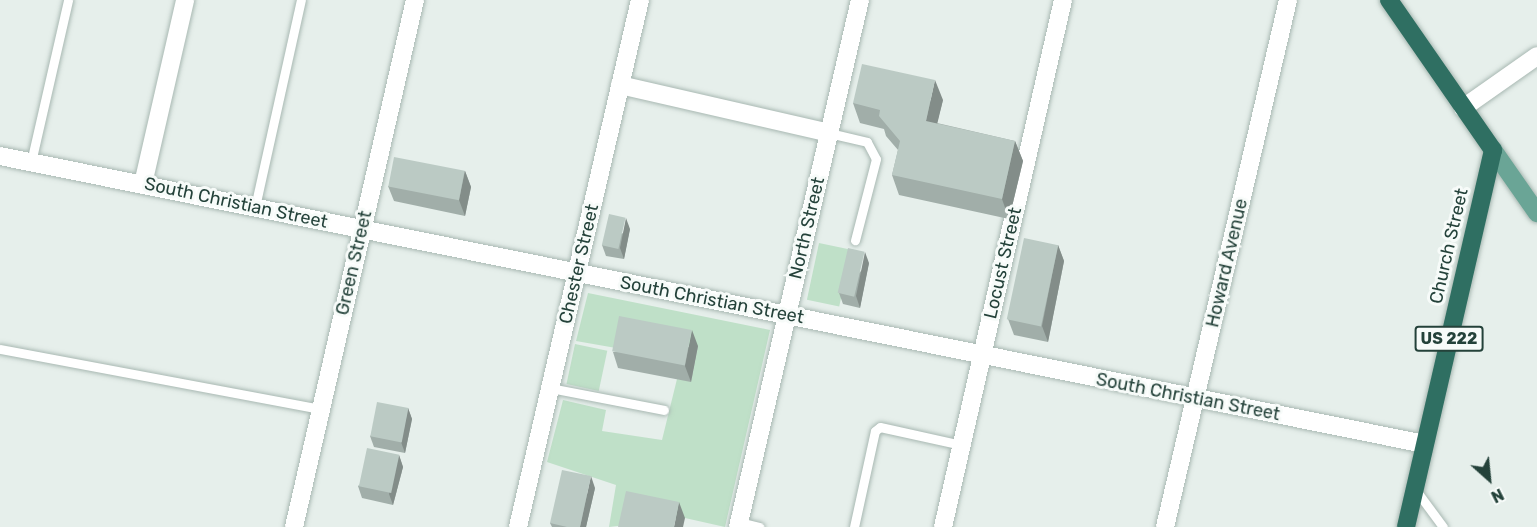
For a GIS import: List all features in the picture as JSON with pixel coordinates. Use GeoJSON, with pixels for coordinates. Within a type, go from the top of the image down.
{"type":"FeatureCollection","features":[{"type":"Feature","properties":{"kind":"highway"},"geometry":{"type":"LineString","coordinates":[[1389,0],[1493,150]]}},
{"type":"Feature","properties":{"kind":"highway","name":"Church Street"},"geometry":{"type":"LineString","coordinates":[[1406,527],[1493,150]]}},
{"type":"Feature","properties":{"kind":"main road"},"geometry":{"type":"LineString","coordinates":[[1493,150],[1537,213]]}},
{"type":"Feature","properties":{"kind":"street"},"geometry":{"type":"LineString","coordinates":[[143,184],[185,0]]}},
{"type":"Feature","properties":{"kind":"street","name":"Green Street"},"geometry":{"type":"LineString","coordinates":[[294,527],[415,0]]}},
{"type":"Feature","properties":{"kind":"street","name":"Chester Street"},"geometry":{"type":"LineString","coordinates":[[518,527],[640,0]]}},
{"type":"Feature","properties":{"kind":"street","name":"North Street"},"geometry":{"type":"LineString","coordinates":[[739,525],[860,0]]}},
{"type":"Feature","properties":{"kind":"street","name":"Locust Street"},"geometry":{"type":"LineString","coordinates":[[943,527],[1063,0]]}},
{"type":"Feature","properties":{"kind":"street","name":"Howard Avenue"},"geometry":{"type":"LineString","coordinates":[[1165,527],[1288,0]]}},
{"type":"Feature","properties":{"kind":"street"},"geometry":{"type":"LineString","coordinates":[[1463,108],[1537,56]]}},
{"type":"Feature","properties":{"kind":"street"},"geometry":{"type":"LineString","coordinates":[[620,85],[829,133]]}},
{"type":"Feature","properties":{"kind":"street","name":"South Christian Street"},"geometry":{"type":"LineString","coordinates":[[0,156],[1424,444]]}},
{"type":"Feature","properties":{"kind":"lane"},"geometry":{"type":"LineString","coordinates":[[31,162],[68,0]]}},
{"type":"Feature","properties":{"kind":"lane"},"geometry":{"type":"LineString","coordinates":[[255,207],[301,0]]}},
{"type":"Feature","properties":{"kind":"lane"},"geometry":{"type":"LineString","coordinates":[[829,133],[867,142],[876,159],[855,240]]}},
{"type":"Feature","properties":{"kind":"lane"},"geometry":{"type":"LineString","coordinates":[[0,349],[321,409]]}},
{"type":"Feature","properties":{"kind":"lane"},"geometry":{"type":"LineString","coordinates":[[550,388],[664,410]]}},
{"type":"Feature","properties":{"kind":"lane"},"geometry":{"type":"LineString","coordinates":[[854,527],[875,431],[880,427],[961,445]]}},
{"type":"Feature","properties":{"kind":"lane"},"geometry":{"type":"LineString","coordinates":[[1415,489],[1443,527]]}},
{"type":"Feature","properties":{"kind":"lane"},"geometry":{"type":"LineString","coordinates":[[739,525],[759,527]]}},
{"type":"Feature","properties":{"kind":"green space"},"geometry":{"type":"Polygon","coordinates":[[[819,243],[851,250],[839,307],[807,300],[819,243]]]}},
{"type":"Feature","properties":{"kind":"green space"},"geometry":{"type":"Polygon","coordinates":[[[588,293],[770,330],[725,527],[685,518],[609,527],[616,485],[547,462],[563,400],[606,410],[602,431],[662,440],[677,379],[691,381],[698,346],[616,348],[576,341],[588,293]]]}},
{"type":"Feature","properties":{"kind":"green space"},"geometry":{"type":"Polygon","coordinates":[[[575,344],[607,351],[599,391],[566,384],[575,344]]]}},
{"type":"Feature","properties":{"kind":"building"},"geometry":{"type":"Polygon","coordinates":[[[862,64],[935,80],[926,121],[1015,141],[1002,199],[892,175],[900,141],[879,116],[880,110],[853,103],[862,64]]]}},
{"type":"Feature","properties":{"kind":"building"},"geometry":{"type":"Polygon","coordinates":[[[394,157],[465,171],[459,200],[388,186],[394,157]]]}},
{"type":"Feature","properties":{"kind":"building"},"geometry":{"type":"Polygon","coordinates":[[[609,214],[626,218],[618,249],[602,245],[609,214]]]}},
{"type":"Feature","properties":{"kind":"building"},"geometry":{"type":"Polygon","coordinates":[[[1024,238],[1058,245],[1041,326],[1007,319],[1024,238]]]}},
{"type":"Feature","properties":{"kind":"building"},"geometry":{"type":"Polygon","coordinates":[[[848,248],[865,252],[854,297],[838,293],[848,248]]]}},
{"type":"Feature","properties":{"kind":"building"},"geometry":{"type":"Polygon","coordinates":[[[619,316],[692,330],[685,365],[612,351],[619,316]]]}},
{"type":"Feature","properties":{"kind":"building"},"geometry":{"type":"Polygon","coordinates":[[[377,402],[408,408],[402,442],[370,436],[377,402]]]}},
{"type":"Feature","properties":{"kind":"building"},"geometry":{"type":"Polygon","coordinates":[[[367,448],[399,455],[391,493],[359,486],[367,448]]]}},
{"type":"Feature","properties":{"kind":"building"},"geometry":{"type":"Polygon","coordinates":[[[562,470],[591,476],[580,527],[550,523],[562,470]]]}},
{"type":"Feature","properties":{"kind":"building"},"geometry":{"type":"Polygon","coordinates":[[[626,491],[679,502],[674,527],[618,527],[626,491]]]}}]}
